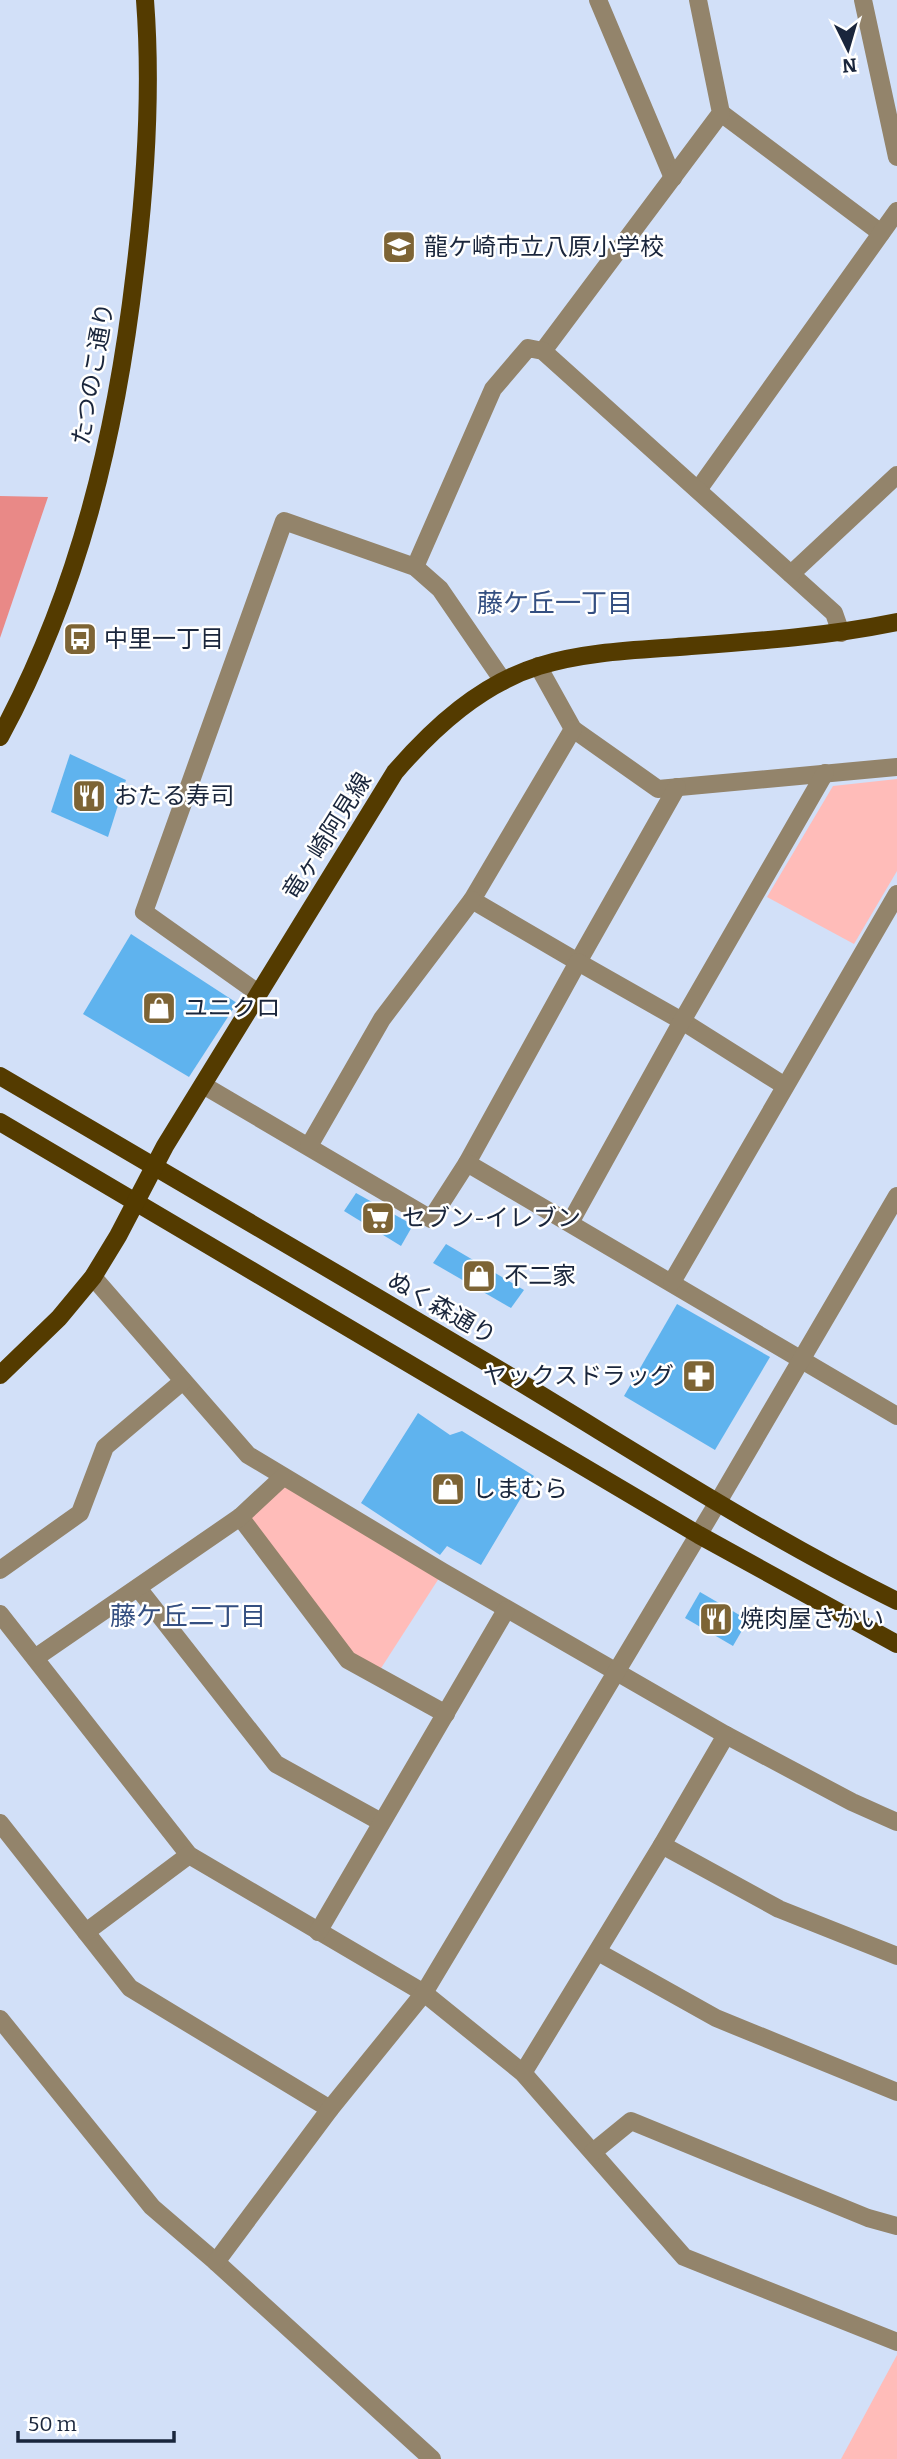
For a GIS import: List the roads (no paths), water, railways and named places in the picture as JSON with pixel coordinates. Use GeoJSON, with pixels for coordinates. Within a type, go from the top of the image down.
{"type":"FeatureCollection","features":[{"type":"Feature","properties":{"kind":"main road","name":"たつのこ通り"},"geometry":{"type":"LineString","coordinates":[[0,737],[37,664],[61,606],[101,469],[121,375],[147,153],[145,0]]}},
{"type":"Feature","properties":{"kind":"main road","name":"竜ヶ崎阿見線"},"geometry":{"type":"LineString","coordinates":[[0,1375],[59,1318],[93,1277],[153,1167],[396,772],[442,722],[503,681],[538,666],[600,654],[841,633],[897,622]]}},
{"type":"Feature","properties":{"kind":"main road","name":"ぬく森通り"},"geometry":{"type":"LineString","coordinates":[[0,1076],[718,1502],[848,1577],[897,1601]]}},
{"type":"Feature","properties":{"kind":"main road"},"geometry":{"type":"LineString","coordinates":[[0,1122],[699,1535],[897,1644]]}},
{"type":"Feature","properties":{"kind":"street"},"geometry":{"type":"LineString","coordinates":[[598,0],[673,178]]}},
{"type":"Feature","properties":{"kind":"street"},"geometry":{"type":"LineString","coordinates":[[698,0],[721,113],[881,233]]}},
{"type":"Feature","properties":{"kind":"street"},"geometry":{"type":"LineString","coordinates":[[863,0],[897,157]]}},
{"type":"Feature","properties":{"kind":"street"},"geometry":{"type":"LineString","coordinates":[[543,351],[721,113]]}},
{"type":"Feature","properties":{"kind":"street"},"geometry":{"type":"LineString","coordinates":[[698,490],[897,211]]}},
{"type":"Feature","properties":{"kind":"street"},"geometry":{"type":"LineString","coordinates":[[415,567],[493,389],[528,348],[543,351],[834,613],[841,633]]}},
{"type":"Feature","properties":{"kind":"street"},"geometry":{"type":"LineString","coordinates":[[791,574],[897,475]]}},
{"type":"Feature","properties":{"kind":"street"},"geometry":{"type":"LineString","coordinates":[[258,993],[144,912],[284,521],[415,567],[440,589],[503,681]]}},
{"type":"Feature","properties":{"kind":"street"},"geometry":{"type":"LineString","coordinates":[[538,666],[573,729],[659,789],[897,767]]}},
{"type":"Feature","properties":{"kind":"street"},"geometry":{"type":"LineString","coordinates":[[309,1146],[383,1018],[472,900],[573,729]]}},
{"type":"Feature","properties":{"kind":"street"},"geometry":{"type":"LineString","coordinates":[[569,1223],[825,773]]}},
{"type":"Feature","properties":{"kind":"street"},"geometry":{"type":"LineString","coordinates":[[203,1085],[431,1219],[467,1163],[677,787]]}},
{"type":"Feature","properties":{"kind":"street"},"geometry":{"type":"LineString","coordinates":[[672,1282],[897,894]]}},
{"type":"Feature","properties":{"kind":"street"},"geometry":{"type":"LineString","coordinates":[[472,900],[682,1021],[785,1086]]}},
{"type":"Feature","properties":{"kind":"street"},"geometry":{"type":"LineString","coordinates":[[467,1163],[801,1359],[894,1409]]}},
{"type":"Feature","properties":{"kind":"street"},"geometry":{"type":"LineString","coordinates":[[216,2262],[330,2109],[424,1993],[699,1535],[897,1196]]}},
{"type":"Feature","properties":{"kind":"street"},"geometry":{"type":"LineString","coordinates":[[93,1277],[248,1455],[506,1610],[726,1735],[852,1802],[897,1822]]}},
{"type":"Feature","properties":{"kind":"street"},"geometry":{"type":"LineString","coordinates":[[0,1570],[80,1513],[105,1447],[183,1381]]}},
{"type":"Feature","properties":{"kind":"street"},"geometry":{"type":"LineString","coordinates":[[35,1658],[240,1517],[283,1477]]}},
{"type":"Feature","properties":{"kind":"street"},"geometry":{"type":"LineString","coordinates":[[240,1517],[348,1660],[446,1714]]}},
{"type":"Feature","properties":{"kind":"street"},"geometry":{"type":"LineString","coordinates":[[138,1588],[276,1764],[381,1822]]}},
{"type":"Feature","properties":{"kind":"street"},"geometry":{"type":"LineString","coordinates":[[318,1932],[506,1610]]}},
{"type":"Feature","properties":{"kind":"street"},"geometry":{"type":"LineString","coordinates":[[0,1614],[189,1855],[424,1993],[523,2073],[684,2257],[897,2342]]}},
{"type":"Feature","properties":{"kind":"street"},"geometry":{"type":"LineString","coordinates":[[523,2073],[663,1845],[726,1735]]}},
{"type":"Feature","properties":{"kind":"street"},"geometry":{"type":"LineString","coordinates":[[0,1822],[130,1988],[330,2109]]}},
{"type":"Feature","properties":{"kind":"street"},"geometry":{"type":"LineString","coordinates":[[663,1845],[779,1909],[897,1956]]}},
{"type":"Feature","properties":{"kind":"street"},"geometry":{"type":"LineString","coordinates":[[86,1932],[189,1855]]}},
{"type":"Feature","properties":{"kind":"street"},"geometry":{"type":"LineString","coordinates":[[598,1952],[716,2018],[897,2092]]}},
{"type":"Feature","properties":{"kind":"street"},"geometry":{"type":"LineString","coordinates":[[0,2020],[152,2207],[432,2459]]}},
{"type":"Feature","properties":{"kind":"street"},"geometry":{"type":"LineString","coordinates":[[593,2152],[631,2121],[868,2218],[897,2226]]}},
{"type":"Feature","properties":{"kind":"place","name":"龍ケ崎市立八原小学校"},"geometry":{"type":"Point","coordinates":[399,247]}},
{"type":"Feature","properties":{"kind":"place","name":"中里一丁目"},"geometry":{"type":"Point","coordinates":[80,639]}},
{"type":"Feature","properties":{"kind":"place","name":"おたる寿司"},"geometry":{"type":"Point","coordinates":[89,796]}},
{"type":"Feature","properties":{"kind":"place","name":"ユニクロ"},"geometry":{"type":"Point","coordinates":[159,1008]}},
{"type":"Feature","properties":{"kind":"place","name":"セブン-イレブン"},"geometry":{"type":"Point","coordinates":[378,1218]}},
{"type":"Feature","properties":{"kind":"place","name":"不二家"},"geometry":{"type":"Point","coordinates":[479,1276]}},
{"type":"Feature","properties":{"kind":"place","name":"ヤックスドラッグ"},"geometry":{"type":"Point","coordinates":[699,1376]}},
{"type":"Feature","properties":{"kind":"place","name":"しまむら"},"geometry":{"type":"Point","coordinates":[448,1489]}},
{"type":"Feature","properties":{"kind":"place","name":"焼肉屋さかい"},"geometry":{"type":"Point","coordinates":[716,1619]}},
{"type":"Feature","properties":{"kind":"district","name":"藤ケ丘一丁目"},"geometry":{"type":"Point","coordinates":[555,603]}},
{"type":"Feature","properties":{"kind":"district","name":"藤ケ丘二丁目"},"geometry":{"type":"Point","coordinates":[188,1616]}}]}
